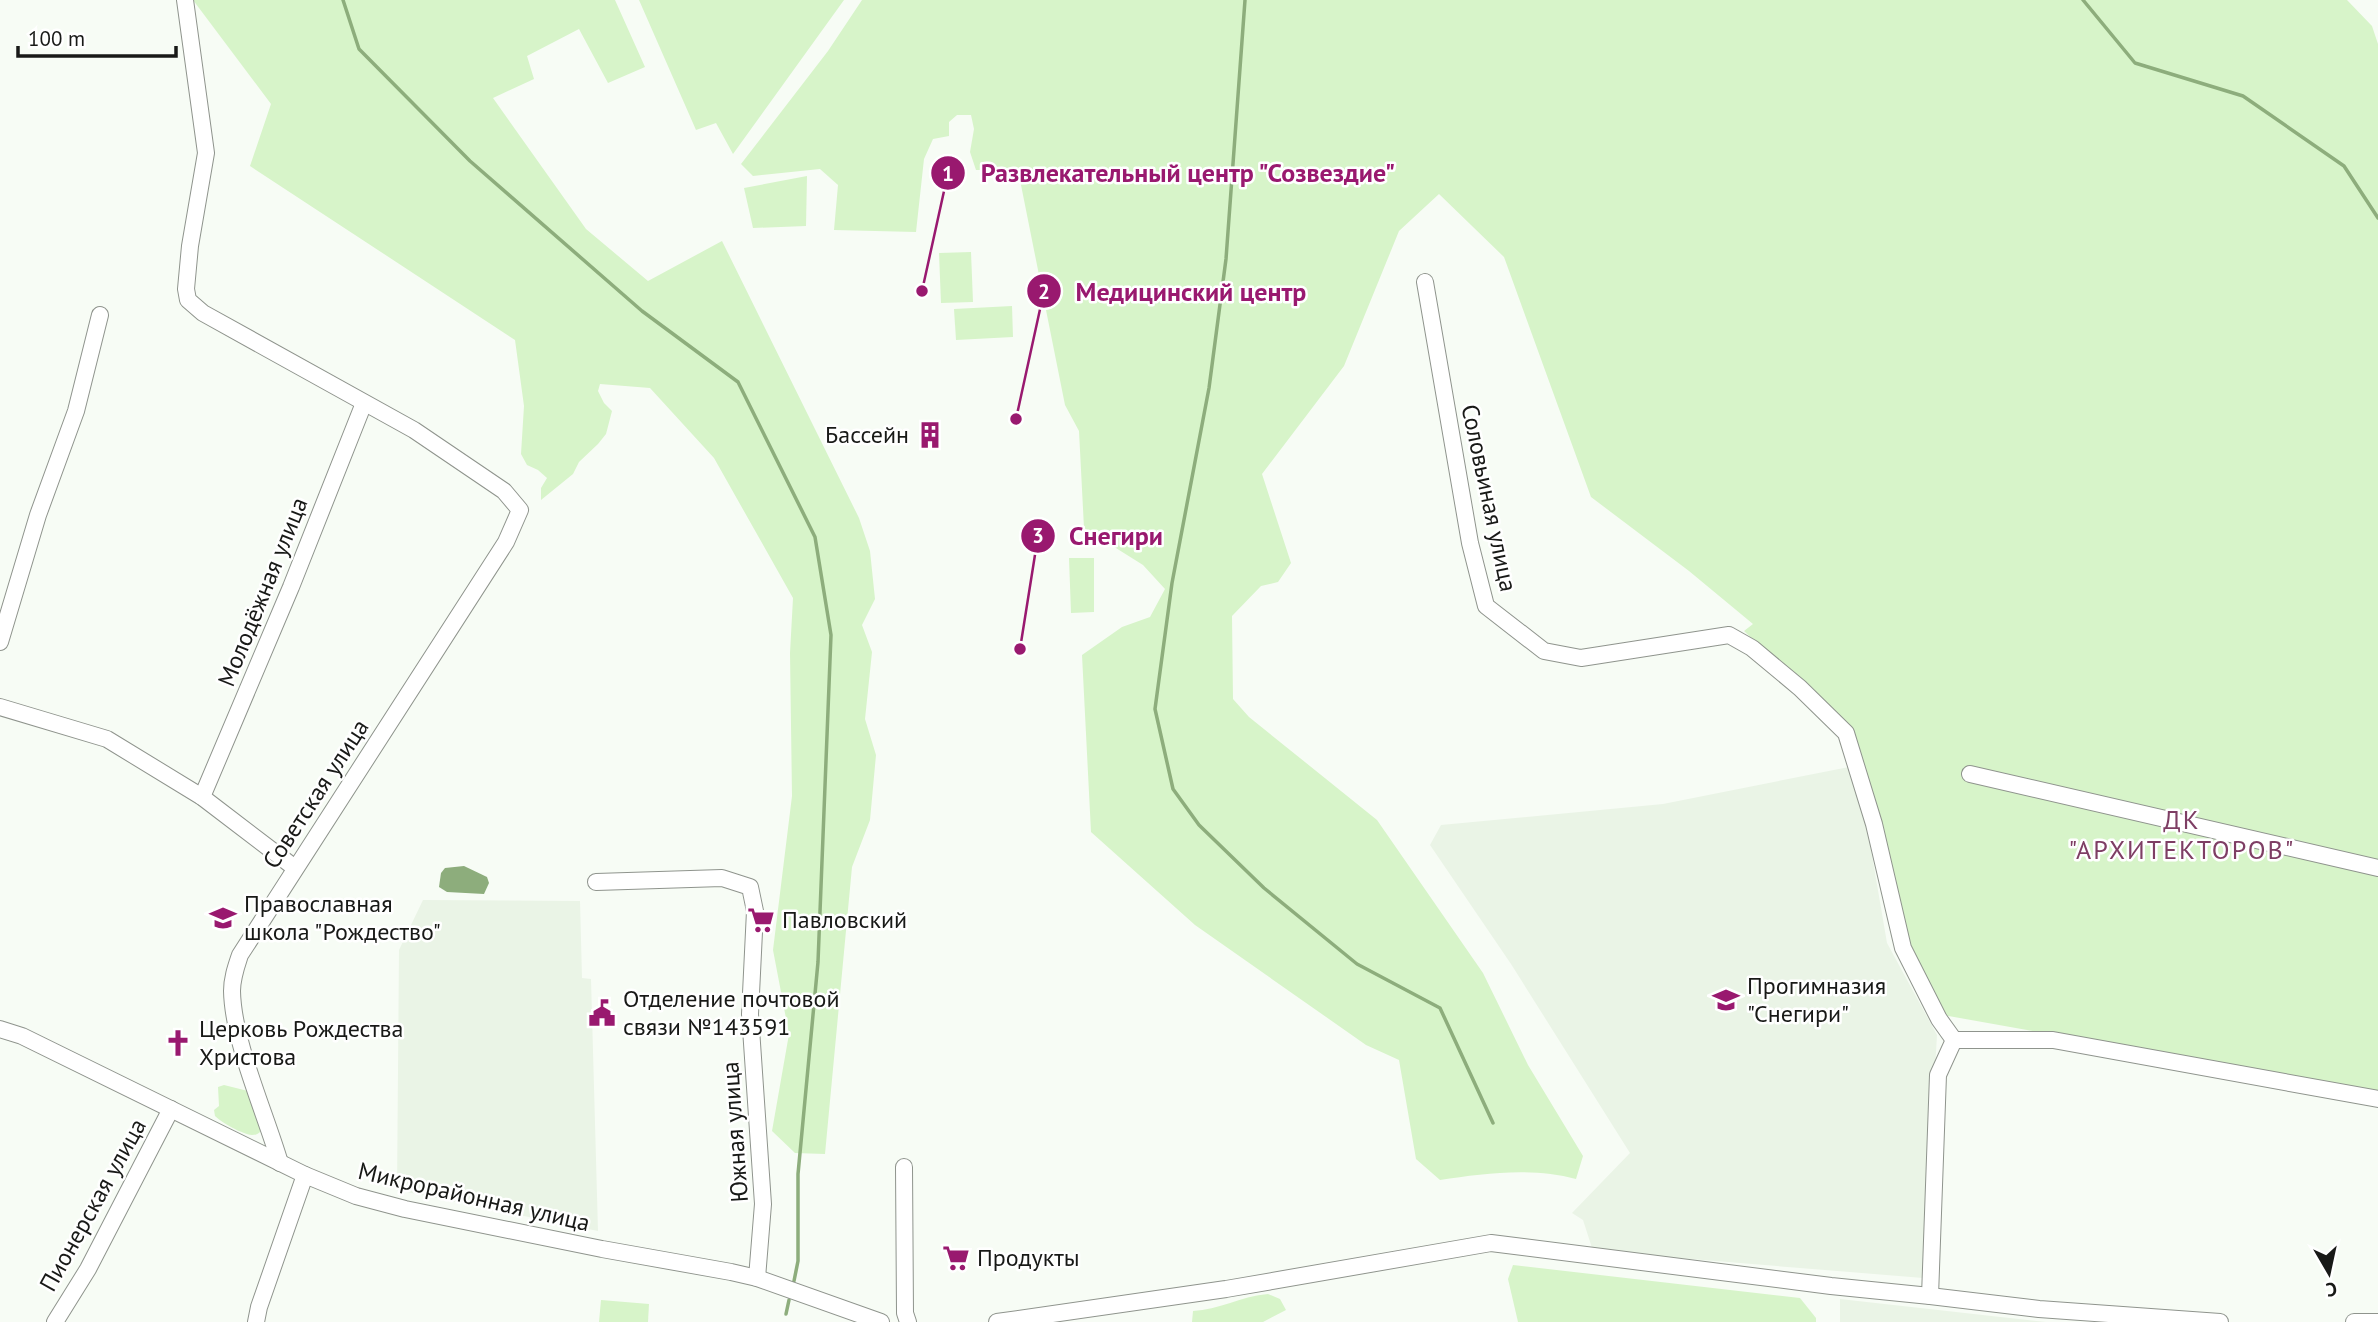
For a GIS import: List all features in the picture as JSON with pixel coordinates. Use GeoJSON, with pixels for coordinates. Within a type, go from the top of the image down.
{"type":"FeatureCollection","features":[{"type":"Feature","properties":{"kind":"street"},"geometry":{"type":"LineString","coordinates":[[186,0],[206,153],[187,267],[188,300],[203,313],[364,402]]}},
{"type":"Feature","properties":{"kind":"street","name":"Соловьиная улица"},"geometry":{"type":"LineString","coordinates":[[1425,282],[1470,543],[1486,606],[1544,651],[1581,658],[1729,635],[1752,648],[1800,688],[1846,733],[1874,824],[1903,948],[1939,1019],[1954,1040]]}},
{"type":"Feature","properties":{"kind":"street"},"geometry":{"type":"LineString","coordinates":[[0,642],[38,515],[76,411],[100,315]]}},
{"type":"Feature","properties":{"kind":"street","name":"Советская улица"},"geometry":{"type":"LineString","coordinates":[[280,1163],[234,1013],[234,971],[240,955],[295,868],[506,542],[520,510],[504,491],[485,477],[414,429],[364,402]]}},
{"type":"Feature","properties":{"kind":"street","name":"Молодёжная улица"},"geometry":{"type":"LineString","coordinates":[[202,797],[364,402]]}},
{"type":"Feature","properties":{"kind":"street"},"geometry":{"type":"LineString","coordinates":[[0,708],[107,738],[202,797],[295,868]]}},
{"type":"Feature","properties":{"kind":"street"},"geometry":{"type":"LineString","coordinates":[[1970,774],[2378,868]]}},
{"type":"Feature","properties":{"kind":"street","name":"Южная улица"},"geometry":{"type":"LineString","coordinates":[[596,882],[722,878],[750,887],[755,911],[750,1014],[763,1204],[757,1278]]}},
{"type":"Feature","properties":{"kind":"street","name":"Микрорайонная улица"},"geometry":{"type":"LineString","coordinates":[[0,1029],[22,1036],[305,1175],[356,1196],[405,1209],[757,1278],[881,1322]]}},
{"type":"Feature","properties":{"kind":"street"},"geometry":{"type":"LineString","coordinates":[[1930,1296],[1938,1074],[1954,1040],[2053,1040],[2378,1099]]}},
{"type":"Feature","properties":{"kind":"street","name":"Пионерская улица"},"geometry":{"type":"LineString","coordinates":[[55,1322],[88,1269],[171,1110]]}},
{"type":"Feature","properties":{"kind":"street"},"geometry":{"type":"LineString","coordinates":[[904,1167],[905,1313],[908,1322]]}},
{"type":"Feature","properties":{"kind":"street"},"geometry":{"type":"LineString","coordinates":[[256,1322],[305,1175]]}},
{"type":"Feature","properties":{"kind":"street"},"geometry":{"type":"LineString","coordinates":[[997,1322],[1222,1289],[1491,1243],[2039,1309],[2220,1322]]}},
{"type":"Feature","properties":{"kind":"street"},"geometry":{"type":"LineString","coordinates":[[2354,1322],[2378,1322]]}},
{"type":"Feature","properties":{"kind":"shaded area"},"geometry":{"type":"Polygon","coordinates":[[[193,0],[615,0],[645,67],[608,83],[579,29],[527,56],[534,79],[493,98],[586,229],[648,281],[722,241],[859,518],[870,551],[875,599],[862,625],[872,652],[865,719],[876,755],[870,820],[852,867],[825,1154],[795,1153],[772,1131],[789,1034],[773,950],[792,796],[790,653],[793,598],[714,458],[650,388],[600,384],[598,391],[612,411],[606,434],[579,462],[573,474],[541,500],[541,488],[547,478],[527,465],[521,454],[524,406],[515,340],[250,166],[271,104],[193,0]]]}},
{"type":"Feature","properties":{"kind":"shaded area"},"geometry":{"type":"Polygon","coordinates":[[[639,0],[844,0],[733,154],[716,123],[696,130],[639,0]]]}},
{"type":"Feature","properties":{"kind":"shaded area"},"geometry":{"type":"Polygon","coordinates":[[[862,0],[2347,0],[2372,26],[2378,44],[2378,1093],[1943,1015],[1913,971],[1848,729],[1744,631],[1753,624],[1689,571],[1591,497],[1504,257],[1439,194],[1399,231],[1344,366],[1262,474],[1291,563],[1278,582],[1261,586],[1232,616],[1233,699],[1249,717],[1377,820],[1483,973],[1528,1065],[1583,1156],[1576,1179],[1526,1172],[1491,1173],[1440,1180],[1416,1159],[1399,1060],[1366,1045],[1195,925],[1091,832],[1082,655],[1122,627],[1150,617],[1165,589],[1143,565],[1084,528],[1079,431],[1065,405],[1018,170],[976,170],[970,152],[974,129],[971,115],[957,115],[949,122],[949,136],[933,139],[924,159],[916,232],[834,230],[838,185],[820,169],[753,176],[741,164],[828,51],[862,0]]]}},
{"type":"Feature","properties":{"kind":"shaded area"},"geometry":{"type":"Polygon","coordinates":[[[807,176],[806,226],[753,228],[744,188],[807,176]]]}},
{"type":"Feature","properties":{"kind":"shaded area"},"geometry":{"type":"Polygon","coordinates":[[[971,252],[973,302],[941,303],[939,253],[971,252]]]}},
{"type":"Feature","properties":{"kind":"shaded area"},"geometry":{"type":"Polygon","coordinates":[[[1012,306],[1013,337],[956,340],[954,309],[1012,306]]]}},
{"type":"Feature","properties":{"kind":"shaded area"},"geometry":{"type":"Polygon","coordinates":[[[1069,558],[1094,558],[1094,612],[1071,613],[1069,558]]]}},
{"type":"Feature","properties":{"kind":"shaded area","name":"Прогимназия \"Снегири\""},"geometry":{"type":"Polygon","coordinates":[[[1849,767],[1867,826],[1887,943],[1937,1035],[1923,1278],[1593,1251],[1583,1220],[1572,1213],[1630,1153],[1511,964],[1430,845],[1441,825],[1663,804],[1849,767]]]}},
{"type":"Feature","properties":{"kind":"shaded area"},"geometry":{"type":"Polygon","coordinates":[[[464,866],[487,877],[489,883],[484,894],[447,892],[439,887],[441,873],[445,868],[464,866]]]}},
{"type":"Feature","properties":{"kind":"shaded area"},"geometry":{"type":"Polygon","coordinates":[[[423,900],[580,901],[582,978],[591,979],[598,1231],[397,1190],[399,950],[423,900]]]}},
{"type":"Feature","properties":{"kind":"shaded area"},"geometry":{"type":"Polygon","coordinates":[[[224,1085],[248,1091],[263,1129],[258,1134],[243,1133],[215,1116],[214,1110],[219,1106],[218,1087],[224,1085]]]}},
{"type":"Feature","properties":{"kind":"shaded area"},"geometry":{"type":"Polygon","coordinates":[[[1513,1265],[1800,1298],[1816,1318],[1816,1322],[1518,1322],[1508,1279],[1513,1265]]]}},
{"type":"Feature","properties":{"kind":"shaded area"},"geometry":{"type":"Polygon","coordinates":[[[1268,1294],[1280,1299],[1286,1310],[1263,1322],[1192,1322],[1193,1311],[1268,1294]]]}},
{"type":"Feature","properties":{"kind":"shaded area"},"geometry":{"type":"Polygon","coordinates":[[[1840,1299],[2046,1322],[1840,1322],[1840,1299]]]}},
{"type":"Feature","properties":{"kind":"shaded area"},"geometry":{"type":"Polygon","coordinates":[[[601,1300],[649,1304],[648,1322],[599,1322],[601,1300]]]}},
{"type":"Feature","properties":{"kind":"waterway"},"geometry":{"type":"LineString","coordinates":[[343,0],[359,49],[470,161],[642,311],[738,382],[815,537],[831,635],[818,962],[798,1174],[798,1261],[794,1281]]}},
{"type":"Feature","properties":{"kind":"waterway"},"geometry":{"type":"LineString","coordinates":[[1245,0],[1226,259],[1209,388],[1172,583],[1155,709],[1173,789],[1199,825],[1264,888],[1357,964],[1440,1008],[1493,1123]]}},
{"type":"Feature","properties":{"kind":"waterway"},"geometry":{"type":"LineString","coordinates":[[2083,0],[2135,63],[2243,96],[2344,166],[2378,218]]}},
{"type":"Feature","properties":{"kind":"waterway"},"geometry":{"type":"LineString","coordinates":[[786,1314],[789,1300]]}},
{"type":"Feature","properties":{"kind":"place","name":"Развлекательный центр \"Созвездие\""},"geometry":{"type":"Point","coordinates":[922,291]}},
{"type":"Feature","properties":{"kind":"place","name":"Медицинский центр"},"geometry":{"type":"Point","coordinates":[1016,419]}},
{"type":"Feature","properties":{"kind":"place","name":"Бассейн"},"geometry":{"type":"Point","coordinates":[930,435]}},
{"type":"Feature","properties":{"kind":"place","name":"Снегири"},"geometry":{"type":"Point","coordinates":[1020,649]}},
{"type":"Feature","properties":{"kind":"place","name":"Православная школа \"Рождество\""},"geometry":{"type":"Point","coordinates":[223,918]}},
{"type":"Feature","properties":{"kind":"place","name":"Павловский"},"geometry":{"type":"Point","coordinates":[761,920]}},
{"type":"Feature","properties":{"kind":"place","name":"Прогимназия \"Снегири\""},"geometry":{"type":"Point","coordinates":[1726,1000]}},
{"type":"Feature","properties":{"kind":"place","name":"Отделение почтовой связи №143591"},"geometry":{"type":"Point","coordinates":[602,1013]}},
{"type":"Feature","properties":{"kind":"place","name":"Церковь Рождества Христова"},"geometry":{"type":"Point","coordinates":[178,1043]}},
{"type":"Feature","properties":{"kind":"place","name":"Продукты"},"geometry":{"type":"Point","coordinates":[956,1258]}},
{"type":"Feature","properties":{"kind":"district","name":"ДК \"АРХИТЕКТОРОВ\""},"geometry":{"type":"Point","coordinates":[2182,835]}}]}
